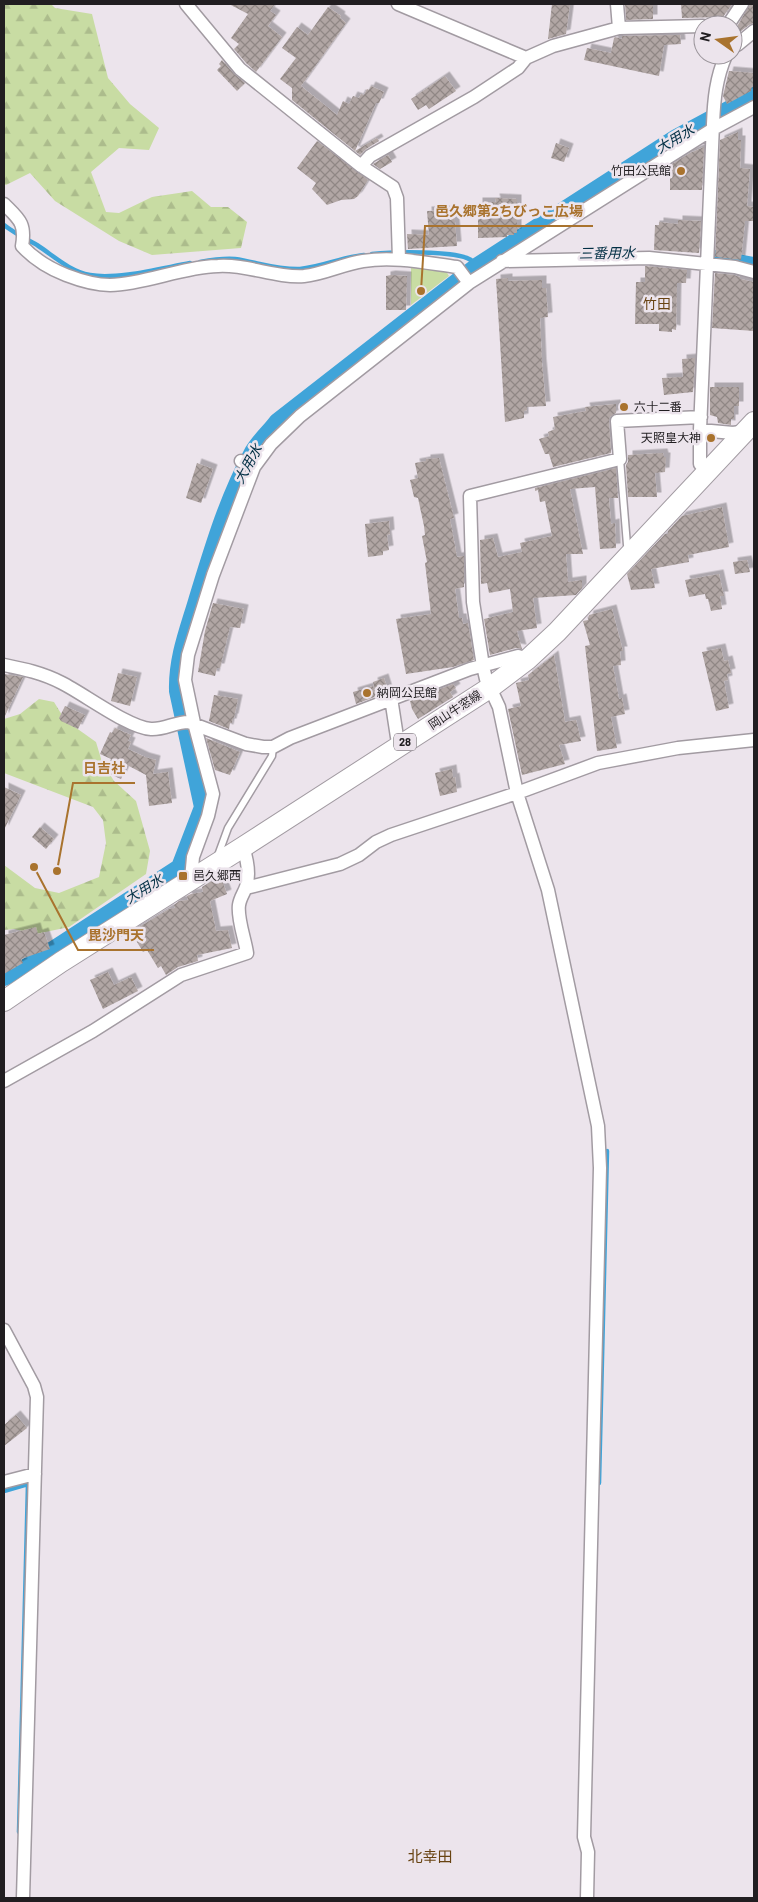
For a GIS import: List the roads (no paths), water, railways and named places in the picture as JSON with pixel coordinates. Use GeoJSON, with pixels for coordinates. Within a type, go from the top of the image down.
{"type":"FeatureCollection","features":[{"type":"Feature","properties":{"kind":"main road","name":"岡山牛窓線"},"geometry":{"type":"LineString","coordinates":[[7,997],[244,847],[491,687],[528,659],[557,632],[752,428]]}},
{"type":"Feature","properties":{"kind":"street"},"geometry":{"type":"LineString","coordinates":[[186,4],[240,69],[362,166],[393,187],[397,198],[399,259]]}},
{"type":"Feature","properties":{"kind":"street"},"geometry":{"type":"LineString","coordinates":[[398,4],[526,58]]}},
{"type":"Feature","properties":{"kind":"street"},"geometry":{"type":"LineString","coordinates":[[617,4],[619,28]]}},
{"type":"Feature","properties":{"kind":"street"},"geometry":{"type":"LineString","coordinates":[[735,15],[742,4]]}},
{"type":"Feature","properties":{"kind":"street"},"geometry":{"type":"LineString","coordinates":[[362,166],[370,156],[474,97],[518,68],[526,58],[553,46],[619,28],[693,26]]}},
{"type":"Feature","properties":{"kind":"street"},"geometry":{"type":"LineString","coordinates":[[743,40],[754,31]]}},
{"type":"Feature","properties":{"kind":"street"},"geometry":{"type":"LineString","coordinates":[[708,472],[700,464],[700,430],[714,92],[721,65]]}},
{"type":"Feature","properties":{"kind":"street"},"geometry":{"type":"LineString","coordinates":[[191,879],[193,857],[208,816],[213,794],[187,723],[185,680],[188,655],[248,464],[300,416],[465,278],[502,261],[713,122],[754,107]]}},
{"type":"Feature","properties":{"kind":"street"},"geometry":{"type":"LineString","coordinates":[[4,204],[21,221],[24,230],[22,246],[33,258],[54,271],[90,283],[109,285],[132,282],[179,271],[231,265],[284,275],[304,276],[362,261],[399,259],[457,267],[465,278]]}},
{"type":"Feature","properties":{"kind":"street"},"geometry":{"type":"LineString","coordinates":[[502,261],[649,258],[735,267],[754,272]]}},
{"type":"Feature","properties":{"kind":"street"},"geometry":{"type":"LineString","coordinates":[[587,1898],[588,1852],[584,1837],[600,1168],[598,1126],[548,890],[517,793],[498,707],[486,679],[483,666],[473,602],[470,496],[620,459],[617,421],[701,417]]}},
{"type":"Feature","properties":{"kind":"street"},"geometry":{"type":"LineString","coordinates":[[700,430],[733,433],[752,428]]}},
{"type":"Feature","properties":{"kind":"street"},"geometry":{"type":"LineString","coordinates":[[4,665],[33,671],[62,682],[135,725],[152,729],[187,723],[246,744],[263,747],[273,746],[391,698],[470,669],[518,656],[528,659]]}},
{"type":"Feature","properties":{"kind":"street"},"geometry":{"type":"LineString","coordinates":[[391,698],[397,737],[402,744]]}},
{"type":"Feature","properties":{"kind":"street"},"geometry":{"type":"LineString","coordinates":[[4,1081],[93,1031],[181,975],[247,953],[238,907],[241,894],[246,888],[340,864],[391,835],[517,793],[598,763],[678,748],[754,740]]}},
{"type":"Feature","properties":{"kind":"street"},"geometry":{"type":"LineString","coordinates":[[244,847],[246,888]]}},
{"type":"Feature","properties":{"kind":"street"},"geometry":{"type":"LineString","coordinates":[[4,1330],[34,1386],[37,1397],[23,1898]]}},
{"type":"Feature","properties":{"kind":"street"},"geometry":{"type":"LineString","coordinates":[[4,1482],[35,1474]]}},
{"type":"Feature","properties":{"kind":"lane"},"geometry":{"type":"LineString","coordinates":[[620,459],[627,545],[634,551]]}},
{"type":"Feature","properties":{"kind":"lane"},"geometry":{"type":"LineString","coordinates":[[217,864],[217,856],[228,828],[272,756],[273,746]]}},
{"type":"Feature","properties":{"kind":"waterway","name":"大用水"},"geometry":{"type":"LineString","coordinates":[[4,978],[19,971],[179,867],[202,807],[177,691],[180,656],[220,526],[234,489],[260,441],[277,421],[476,266],[676,137],[754,95]]}},
{"type":"Feature","properties":{"kind":"waterway"},"geometry":{"type":"LineString","coordinates":[[4,225],[68,267],[90,275],[126,275],[190,263]]}},
{"type":"Feature","properties":{"kind":"waterway"},"geometry":{"type":"LineString","coordinates":[[372,254],[438,253],[463,257],[471,260],[476,266]]}},
{"type":"Feature","properties":{"kind":"waterway"},"geometry":{"type":"LineString","coordinates":[[200,262],[235,259],[275,267],[300,269],[364,255]]}},
{"type":"Feature","properties":{"kind":"waterway","name":"三番用水"},"geometry":{"type":"LineString","coordinates":[[715,258],[754,265]]}},
{"type":"Feature","properties":{"kind":"waterway"},"geometry":{"type":"LineString","coordinates":[[599,1483],[607,1151]]}},
{"type":"Feature","properties":{"kind":"waterway"},"geometry":{"type":"LineString","coordinates":[[4,1491],[28,1484],[19,1832]]}},
{"type":"Feature","properties":{"kind":"place","name":"竹田公民館"},"geometry":{"type":"Point","coordinates":[681,171]}},
{"type":"Feature","properties":{"kind":"place","name":"邑久郷第2ちびっこ広場"},"geometry":{"type":"Point","coordinates":[421,291]}},
{"type":"Feature","properties":{"kind":"place","name":"六十二番"},"geometry":{"type":"Point","coordinates":[624,407]}},
{"type":"Feature","properties":{"kind":"place","name":"天照皇大神"},"geometry":{"type":"Point","coordinates":[711,438]}},
{"type":"Feature","properties":{"kind":"place","name":"納岡公民館"},"geometry":{"type":"Point","coordinates":[367,693]}},
{"type":"Feature","properties":{"kind":"place","name":"毘沙門天"},"geometry":{"type":"Point","coordinates":[34,867]}},
{"type":"Feature","properties":{"kind":"place","name":"日吉社"},"geometry":{"type":"Point","coordinates":[57,871]}},
{"type":"Feature","properties":{"kind":"place","name":"邑久郷西"},"geometry":{"type":"Point","coordinates":[183,876]}},
{"type":"Feature","properties":{"kind":"district","name":"竹田"},"geometry":{"type":"Point","coordinates":[657,304]}},
{"type":"Feature","properties":{"kind":"district","name":"北幸田"},"geometry":{"type":"Point","coordinates":[430,1857]}}]}
